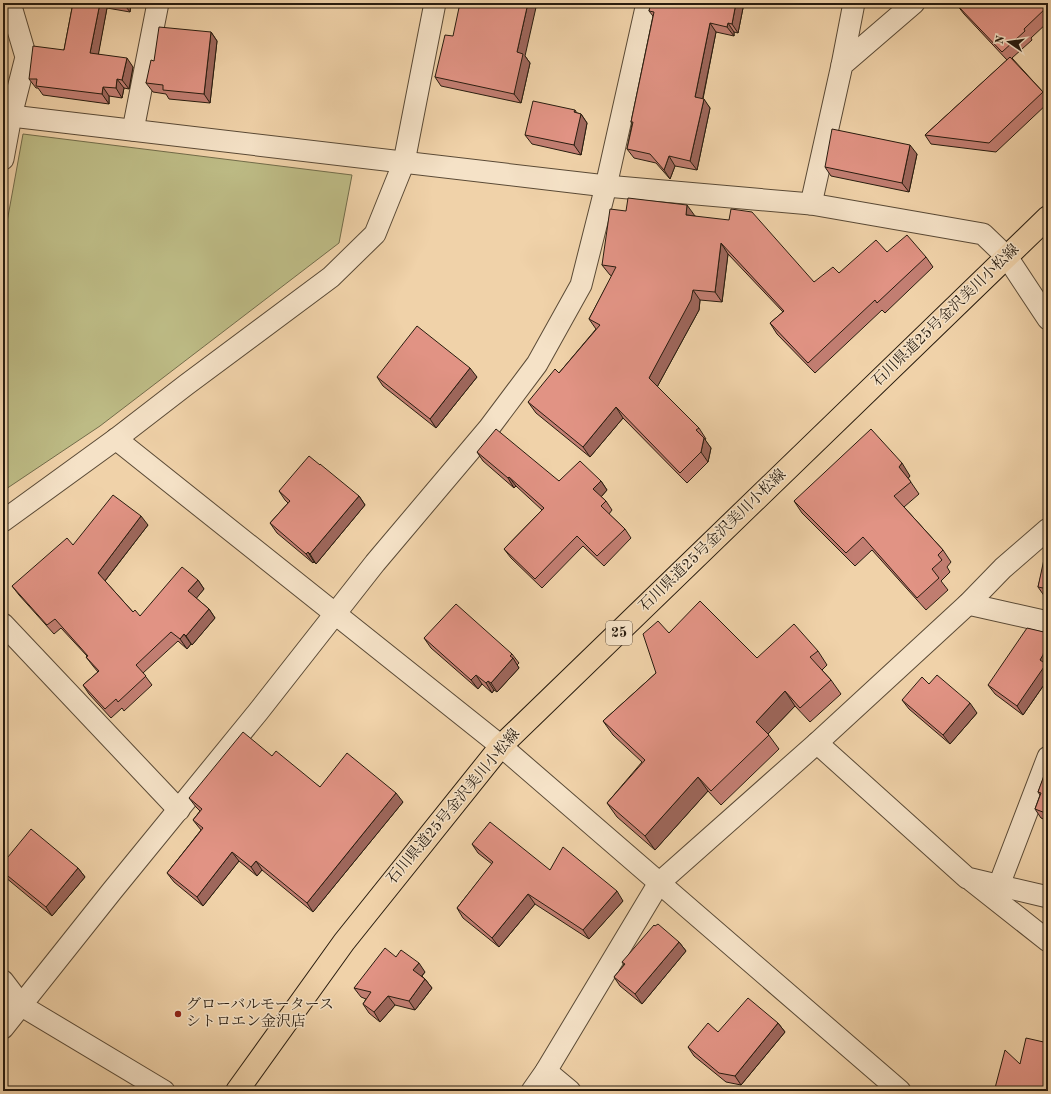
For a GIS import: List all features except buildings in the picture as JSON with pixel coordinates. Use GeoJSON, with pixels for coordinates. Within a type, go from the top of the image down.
{"type":"FeatureCollection","features":[{"type":"Feature","properties":{"kind":"main road","name":"石川県道25号金沢美川小松線"},"geometry":{"type":"LineString","coordinates":[[237,1091],[344,942],[501,746],[1048,217]]}},
{"type":"Feature","properties":{"kind":"street"},"geometry":{"type":"LineString","coordinates":[[3,159],[7,116],[26,57],[10,3]]}},
{"type":"Feature","properties":{"kind":"street"},"geometry":{"type":"LineString","coordinates":[[133,130],[158,3]]}},
{"type":"Feature","properties":{"kind":"street"},"geometry":{"type":"LineString","coordinates":[[3,521],[116,439],[331,277],[375,234],[404,162],[435,3]]}},
{"type":"Feature","properties":{"kind":"street"},"geometry":{"type":"LineString","coordinates":[[3,1028],[336,614],[375,563],[489,428],[537,364],[582,285],[647,3]]}},
{"type":"Feature","properties":{"kind":"street"},"geometry":{"type":"LineString","coordinates":[[811,204],[842,65],[854,3]]}},
{"type":"Feature","properties":{"kind":"street"},"geometry":{"type":"LineString","coordinates":[[842,65],[914,3]]}},
{"type":"Feature","properties":{"kind":"street"},"geometry":{"type":"LineString","coordinates":[[7,116],[606,186],[811,204],[983,234],[1007,257],[1048,319]]}},
{"type":"Feature","properties":{"kind":"street"},"geometry":{"type":"LineString","coordinates":[[116,439],[501,746],[900,1091]]}},
{"type":"Feature","properties":{"kind":"street"},"geometry":{"type":"LineString","coordinates":[[532,1091],[546,1071],[659,883],[817,743],[968,604],[1003,568],[1048,529]]}},
{"type":"Feature","properties":{"kind":"street"},"geometry":{"type":"LineString","coordinates":[[968,604],[1048,622]]}},
{"type":"Feature","properties":{"kind":"street"},"geometry":{"type":"LineString","coordinates":[[3,624],[178,810]]}},
{"type":"Feature","properties":{"kind":"street"},"geometry":{"type":"LineString","coordinates":[[817,743],[967,878],[1048,941]]}},
{"type":"Feature","properties":{"kind":"street"},"geometry":{"type":"LineString","coordinates":[[999,885],[1048,757]]}},
{"type":"Feature","properties":{"kind":"street"},"geometry":{"type":"LineString","coordinates":[[967,878],[1048,896]]}},
{"type":"Feature","properties":{"kind":"street"},"geometry":{"type":"LineString","coordinates":[[3,981],[22,1006],[164,1091]]}},
{"type":"Feature","properties":{"kind":"street"},"geometry":{"type":"LineString","coordinates":[[546,1071],[570,1091]]}},
{"type":"Feature","properties":{"kind":"shaded area"},"geometry":{"type":"Polygon","coordinates":[[[23,134],[352,175],[339,243],[100,426],[3,491],[3,244],[23,134]]]}},
{"type":"Feature","properties":{"kind":"place","name":"グローバルモータース シトロエン金沢店"},"geometry":{"type":"Point","coordinates":[178,1014]}}]}
